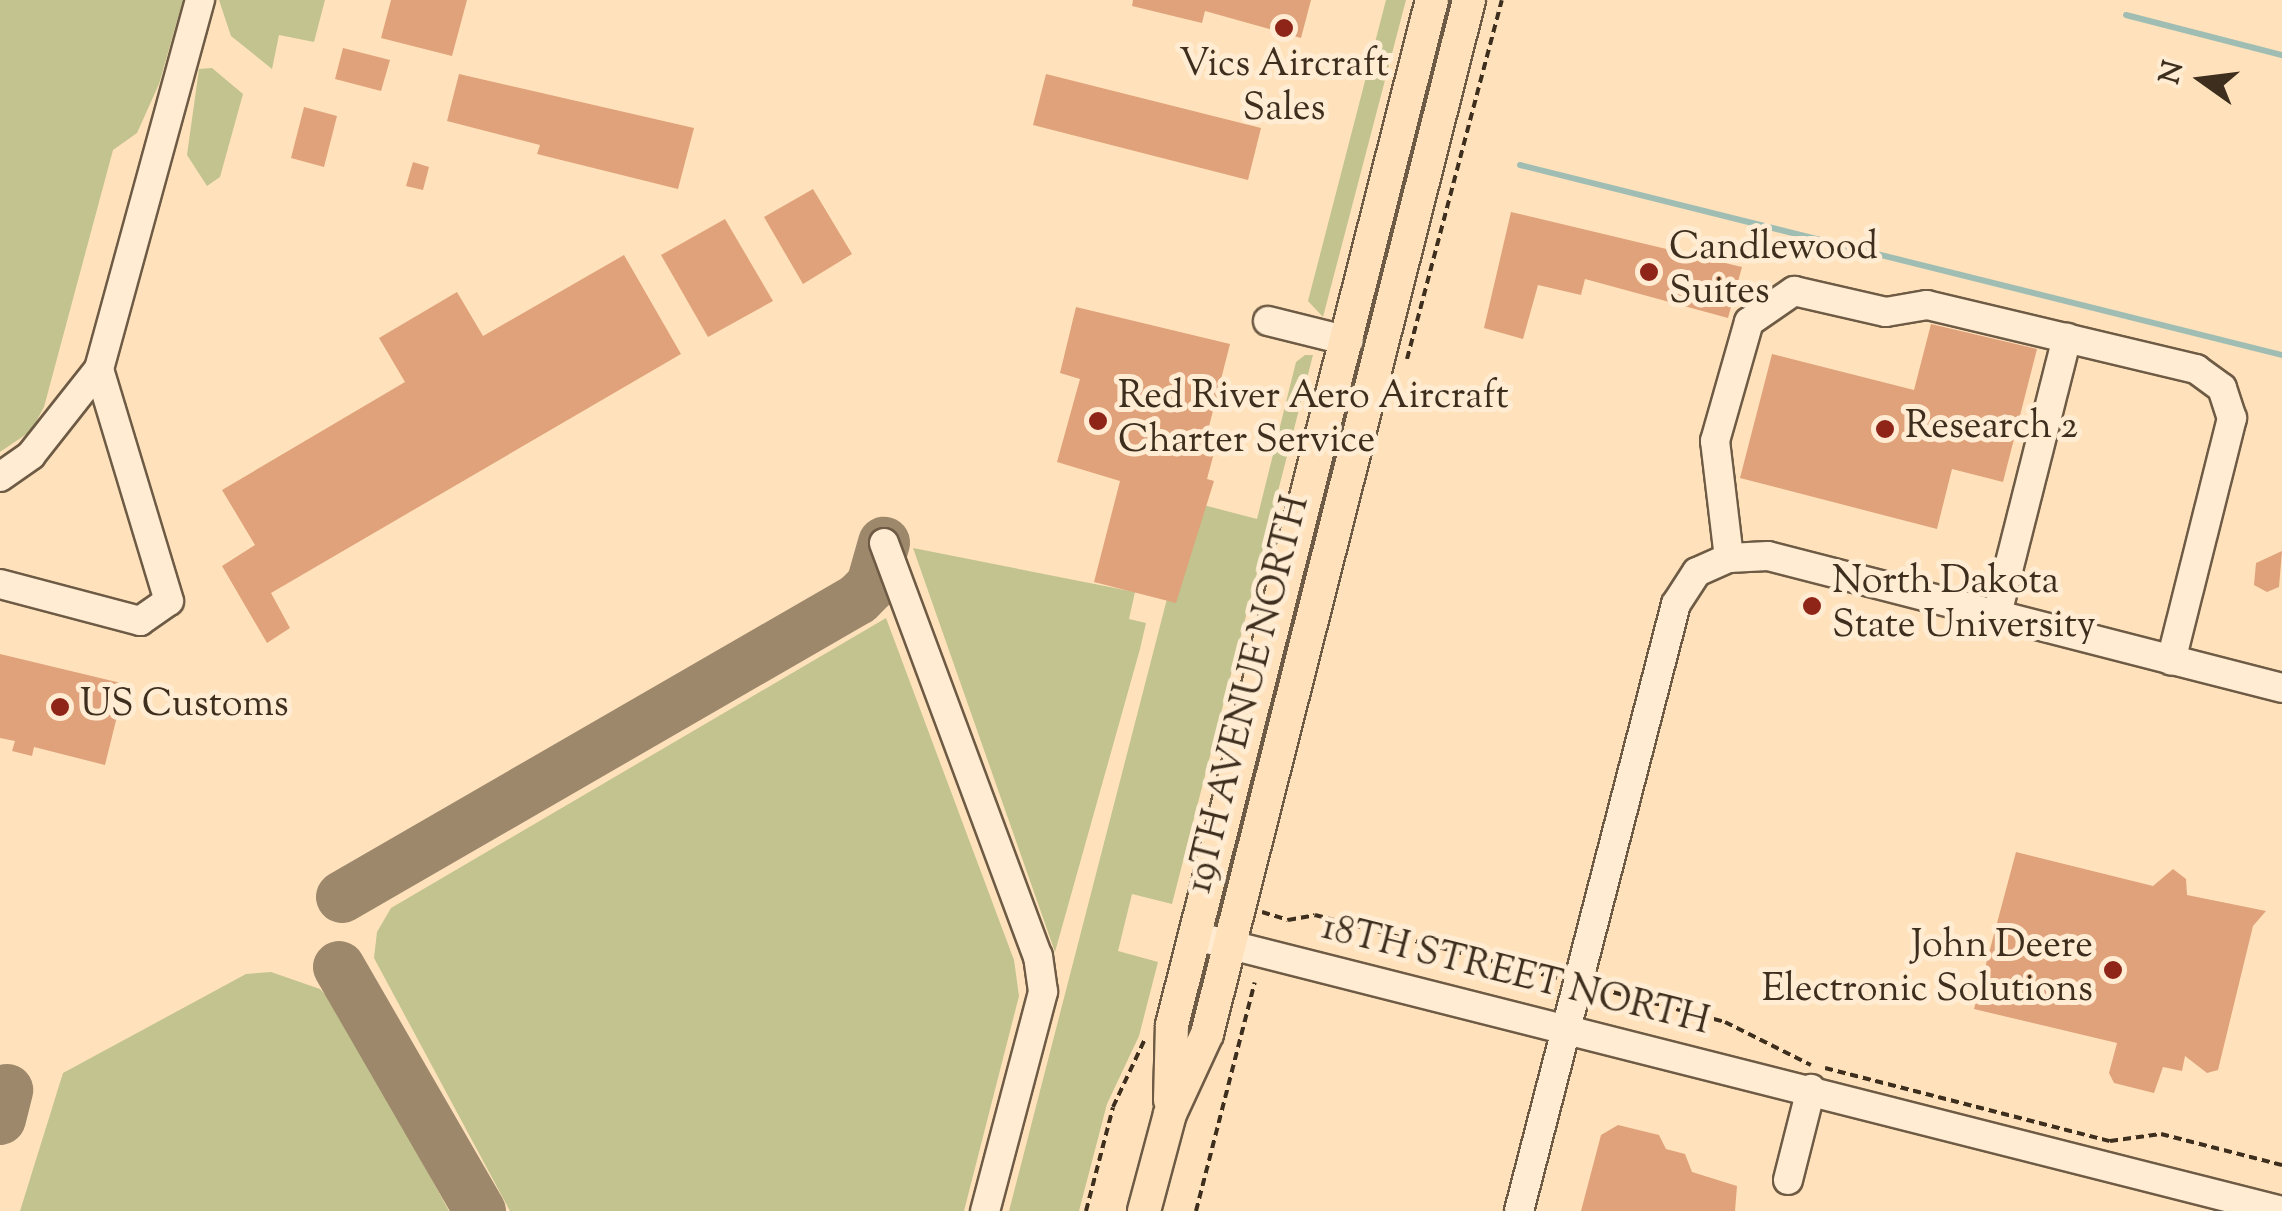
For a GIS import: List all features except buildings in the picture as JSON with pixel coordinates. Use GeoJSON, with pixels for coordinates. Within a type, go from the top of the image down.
{"type":"FeatureCollection","features":[{"type":"Feature","properties":{"kind":"main road","name":"19TH AVENUE NORTH"},"geometry":{"type":"LineString","coordinates":[[1170,1114],[1172,1025],[1349,341],[1432,0]]}},
{"type":"Feature","properties":{"kind":"main road","name":"19TH AVENUE NORTH"},"geometry":{"type":"LineString","coordinates":[[1144,1211],[1170,1114],[1207,1034],[1470,0]]}},
{"type":"Feature","properties":{"kind":"street"},"geometry":{"type":"LineString","coordinates":[[0,477],[31,455],[98,369],[151,190],[200,0]]}},
{"type":"Feature","properties":{"kind":"street"},"geometry":{"type":"LineString","coordinates":[[1729,558],[1715,441],[1740,341],[1761,308],[1794,291],[1886,312],[1928,305],[2196,369],[2212,376],[2230,401],[2232,418],[2172,660]]}},
{"type":"Feature","properties":{"kind":"street"},"geometry":{"type":"LineString","coordinates":[[1268,322],[1349,341]]}},
{"type":"Feature","properties":{"kind":"street"},"geometry":{"type":"LineString","coordinates":[[1997,614],[2067,338]]}},
{"type":"Feature","properties":{"kind":"street"},"geometry":{"type":"LineString","coordinates":[[0,584],[140,620],[169,601],[98,369]]}},
{"type":"Feature","properties":{"kind":"street"},"geometry":{"type":"LineString","coordinates":[[884,543],[1038,956],[1043,992],[985,1211]]}},
{"type":"Feature","properties":{"kind":"street"},"geometry":{"type":"LineString","coordinates":[[1520,1211],[1575,983],[1676,604],[1697,572],[1729,558],[1768,556],[2282,688]]}},
{"type":"Feature","properties":{"kind":"street","name":"18TH STREET NORTH"},"geometry":{"type":"LineString","coordinates":[[1194,936],[1564,1026],[2282,1211]]}},
{"type":"Feature","properties":{"kind":"street"},"geometry":{"type":"LineString","coordinates":[[1788,1180],[1812,1090]]}},
{"type":"Feature","properties":{"kind":"path"},"geometry":{"type":"LineString","coordinates":[[1404,372],[1502,0]]}},
{"type":"Feature","properties":{"kind":"path"},"geometry":{"type":"LineString","coordinates":[[1260,906],[1269,917],[1314,915],[1725,1022],[1793,1060],[2110,1140],[2161,1134],[2282,1165]]}},
{"type":"Feature","properties":{"kind":"path"},"geometry":{"type":"LineString","coordinates":[[1196,1211],[1255,982]]}},
{"type":"Feature","properties":{"kind":"green space"},"geometry":{"type":"Polygon","coordinates":[[[0,0],[183,0],[159,84],[137,133],[113,150],[44,407],[31,431],[0,452],[0,0]]]}},
{"type":"Feature","properties":{"kind":"green space"},"geometry":{"type":"Polygon","coordinates":[[[219,0],[325,0],[314,42],[279,35],[272,69],[231,36],[219,0]]]}},
{"type":"Feature","properties":{"kind":"green space"},"geometry":{"type":"Polygon","coordinates":[[[1386,0],[1406,0],[1323,317],[1308,301],[1386,0]]]}},
{"type":"Feature","properties":{"kind":"green space"},"geometry":{"type":"Polygon","coordinates":[[[212,68],[243,94],[220,177],[207,186],[187,155],[199,69],[212,68]]]}},
{"type":"Feature","properties":{"kind":"green space"},"geometry":{"type":"Polygon","coordinates":[[[1305,355],[1313,355],[1172,904],[1132,894],[1118,951],[1158,962],[1139,1036],[1107,1104],[1079,1211],[1009,1211],[1192,502],[1257,519],[1296,362],[1305,355]]]}},
{"type":"Feature","properties":{"kind":"green space"},"geometry":{"type":"Polygon","coordinates":[[[913,548],[1135,592],[1129,619],[1146,623],[1055,952],[913,548]]]}},
{"type":"Feature","properties":{"kind":"green space"},"geometry":{"type":"Polygon","coordinates":[[[886,618],[1014,960],[1019,996],[964,1211],[510,1211],[374,958],[377,932],[391,908],[886,618]]]}},
{"type":"Feature","properties":{"kind":"green space"},"geometry":{"type":"Polygon","coordinates":[[[271,972],[320,989],[338,1008],[449,1211],[20,1211],[63,1073],[246,974],[271,972]]]}},
{"type":"Feature","properties":{"kind":"waterway"},"geometry":{"type":"LineString","coordinates":[[2126,15],[2282,55]]}},
{"type":"Feature","properties":{"kind":"waterway"},"geometry":{"type":"LineString","coordinates":[[1520,165],[2282,355]]}},
{"type":"Feature","properties":{"kind":"taxiway"},"geometry":{"type":"LineString","coordinates":[[342,897],[858,599],[872,585],[884,543]]}},
{"type":"Feature","properties":{"kind":"taxiway"},"geometry":{"type":"LineString","coordinates":[[339,967],[480,1211]]}},
{"type":"Feature","properties":{"kind":"taxiway"},"geometry":{"type":"LineString","coordinates":[[0,1119],[7,1090]]}},
{"type":"Feature","properties":{"kind":"place","name":"Vics Aircraft Sales"},"geometry":{"type":"Point","coordinates":[1284,28]}},
{"type":"Feature","properties":{"kind":"place","name":"Candlewood Suites"},"geometry":{"type":"Point","coordinates":[1649,272]}},
{"type":"Feature","properties":{"kind":"place","name":"Red River Aero Aircraft Charter Service"},"geometry":{"type":"Point","coordinates":[1098,421]}},
{"type":"Feature","properties":{"kind":"place","name":"Research 2"},"geometry":{"type":"Point","coordinates":[1885,429]}},
{"type":"Feature","properties":{"kind":"place","name":"North Dakota State University"},"geometry":{"type":"Point","coordinates":[1812,606]}},
{"type":"Feature","properties":{"kind":"place","name":"US Customs"},"geometry":{"type":"Point","coordinates":[60,707]}},
{"type":"Feature","properties":{"kind":"place","name":"John Deere Electronic Solutions"},"geometry":{"type":"Point","coordinates":[2113,970]}}]}
